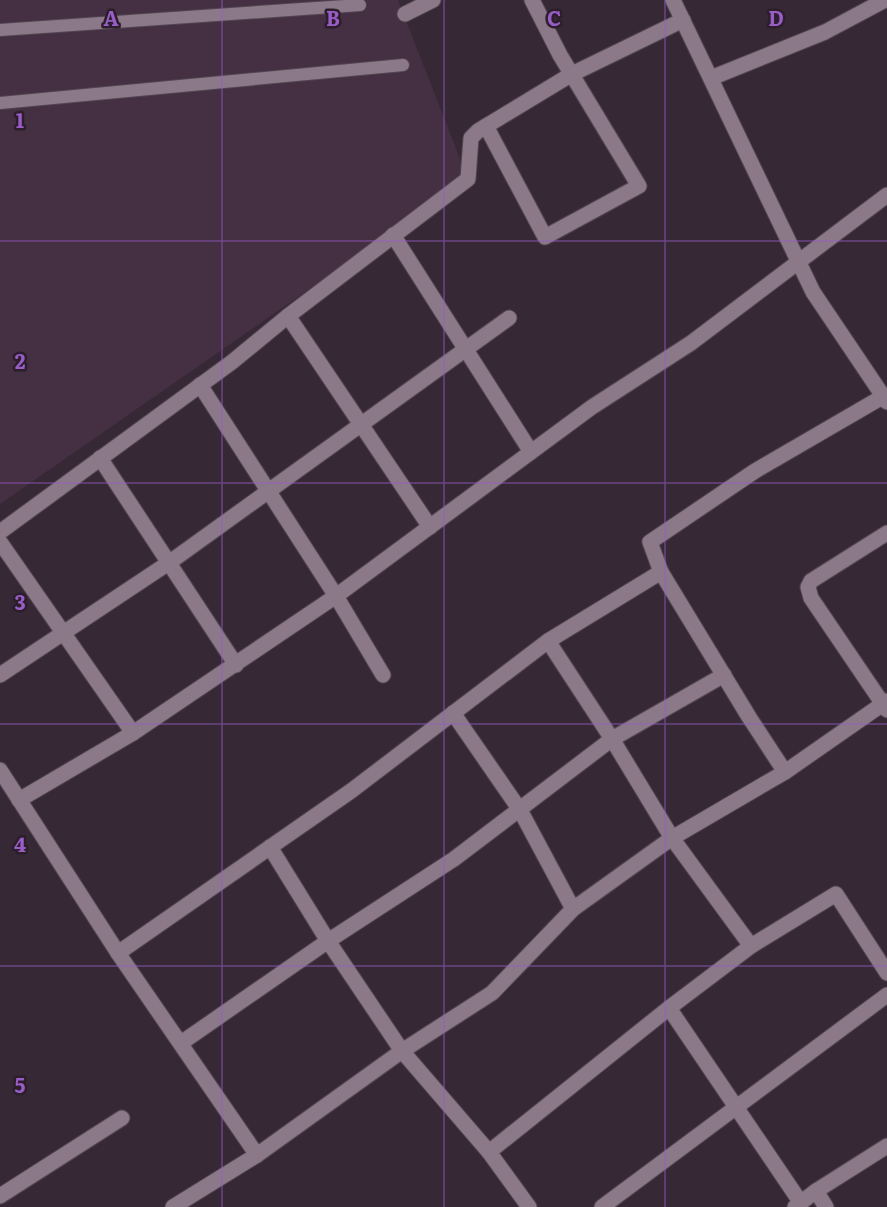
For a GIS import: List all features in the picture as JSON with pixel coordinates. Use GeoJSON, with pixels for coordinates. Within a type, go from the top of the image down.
{"type":"FeatureCollection","features":[{"type":"Feature","properties":{"kind":"street"},"geometry":{"type":"LineString","coordinates":[[405,14],[433,0]]}},
{"type":"Feature","properties":{"kind":"street"},"geometry":{"type":"LineString","coordinates":[[486,126],[546,237],[639,186],[572,74],[532,0]]}},
{"type":"Feature","properties":{"kind":"street"},"geometry":{"type":"LineString","coordinates":[[673,0],[813,292],[886,399],[755,471],[650,542],[661,572],[785,772]]}},
{"type":"Feature","properties":{"kind":"street"},"geometry":{"type":"LineString","coordinates":[[711,78],[825,32],[885,0]]}},
{"type":"Feature","properties":{"kind":"street"},"geometry":{"type":"LineString","coordinates":[[0,532],[232,362],[288,316],[468,179],[471,138],[486,126],[572,74],[683,20]]}},
{"type":"Feature","properties":{"kind":"street"},"geometry":{"type":"LineString","coordinates":[[19,800],[133,733],[336,596],[592,407],[692,343],[887,195]]}},
{"type":"Feature","properties":{"kind":"street"},"geometry":{"type":"LineString","coordinates":[[393,235],[467,348],[531,452]]}},
{"type":"Feature","properties":{"kind":"street"},"geometry":{"type":"LineString","coordinates":[[288,316],[430,527]]}},
{"type":"Feature","properties":{"kind":"street"},"geometry":{"type":"LineString","coordinates":[[0,675],[170,562],[509,318]]}},
{"type":"Feature","properties":{"kind":"street"},"geometry":{"type":"LineString","coordinates":[[200,385],[336,596],[383,675]]}},
{"type":"Feature","properties":{"kind":"street"},"geometry":{"type":"LineString","coordinates":[[100,458],[236,664]]}},
{"type":"Feature","properties":{"kind":"street"},"geometry":{"type":"LineString","coordinates":[[173,1207],[257,1155],[402,1051],[492,993],[573,909],[672,838],[785,772],[886,705],[811,598],[808,587],[811,581],[887,533]]}},
{"type":"Feature","properties":{"kind":"street"},"geometry":{"type":"LineString","coordinates":[[0,542],[133,733]]}},
{"type":"Feature","properties":{"kind":"street"},"geometry":{"type":"LineString","coordinates":[[118,953],[351,791],[548,641],[661,572]]}},
{"type":"Feature","properties":{"kind":"street"},"geometry":{"type":"LineString","coordinates":[[548,641],[612,739],[672,838],[751,946]]}},
{"type":"Feature","properties":{"kind":"street"},"geometry":{"type":"LineString","coordinates":[[181,1043],[328,941],[454,860],[612,739],[724,675]]}},
{"type":"Feature","properties":{"kind":"street"},"geometry":{"type":"LineString","coordinates":[[453,713],[520,810],[573,909]]}},
{"type":"Feature","properties":{"kind":"street"},"geometry":{"type":"LineString","coordinates":[[0,770],[118,953],[257,1155]]}},
{"type":"Feature","properties":{"kind":"street"},"geometry":{"type":"LineString","coordinates":[[270,847],[328,941],[402,1051],[489,1152],[529,1207]]}},
{"type":"Feature","properties":{"kind":"street"},"geometry":{"type":"LineString","coordinates":[[489,1152],[669,1008],[751,946],[836,894],[887,973]]}},
{"type":"Feature","properties":{"kind":"street"},"geometry":{"type":"LineString","coordinates":[[602,1207],[887,995]]}},
{"type":"Feature","properties":{"kind":"street"},"geometry":{"type":"LineString","coordinates":[[669,1008],[737,1108],[798,1205],[887,1146]]}},
{"type":"Feature","properties":{"kind":"street"},"geometry":{"type":"LineString","coordinates":[[0,1196],[122,1118]]}},
{"type":"Feature","properties":{"kind":"street"},"geometry":{"type":"LineString","coordinates":[[816,1191],[826,1207]]}},
{"type":"Feature","properties":{"kind":"lane"},"geometry":{"type":"LineString","coordinates":[[0,30],[360,5]]}},
{"type":"Feature","properties":{"kind":"lane"},"geometry":{"type":"LineString","coordinates":[[0,103],[403,65]]}},
{"type":"Feature","properties":{"kind":"shaded area"},"geometry":{"type":"Polygon","coordinates":[[[0,0],[398,0],[468,179],[0,504],[0,0]]]}}]}
